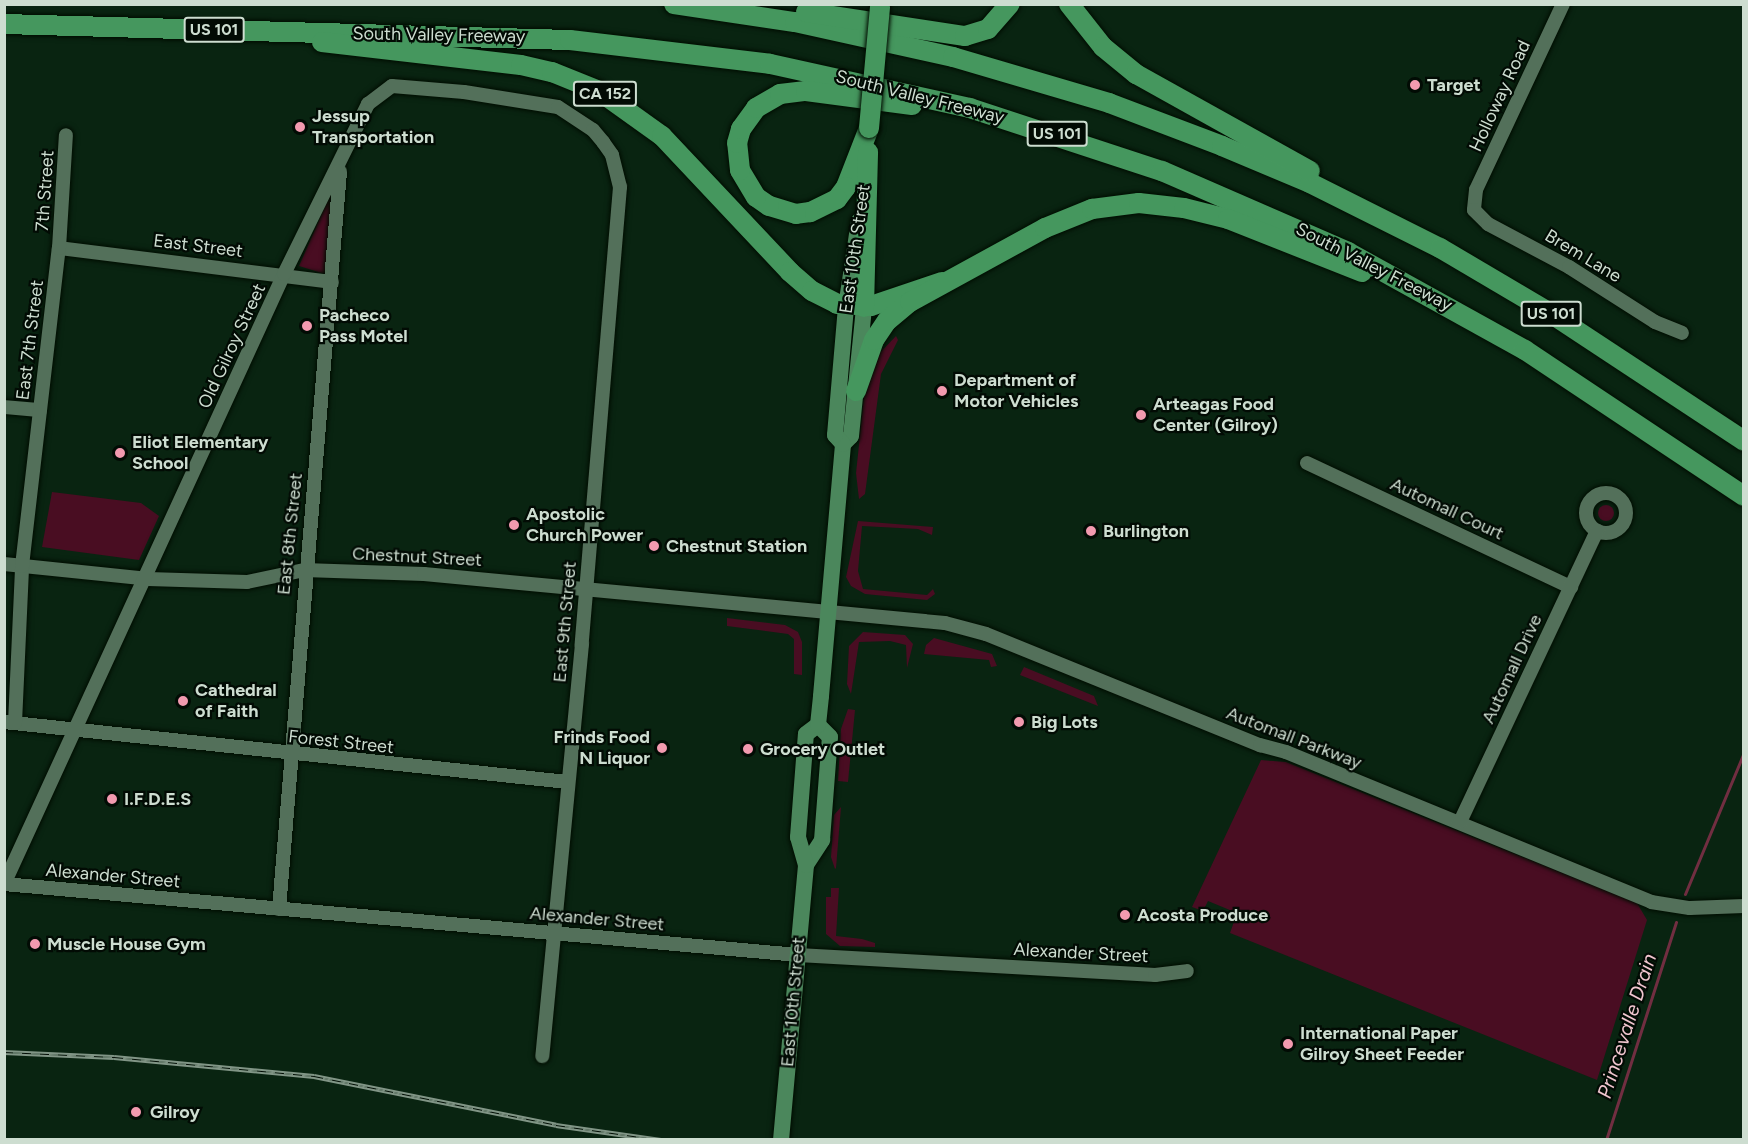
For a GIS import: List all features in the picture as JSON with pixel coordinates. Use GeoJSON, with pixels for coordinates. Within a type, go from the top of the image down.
{"type":"FeatureCollection","features":[{"type":"Feature","properties":{"kind":"highway","name":"US 101"},"geometry":{"type":"LineString","coordinates":[[674,4],[854,34],[1031,79],[1222,146],[1350,202],[1521,295],[1743,441]]}},
{"type":"Feature","properties":{"kind":"highway"},"geometry":{"type":"LineString","coordinates":[[699,4],[815,14],[953,36],[988,29],[1010,4]]}},
{"type":"Feature","properties":{"kind":"highway"},"geometry":{"type":"LineString","coordinates":[[1070,4],[1103,47],[1136,74],[1315,174],[1350,202]]}},
{"type":"Feature","properties":{"kind":"highway","name":"East 10th Street"},"geometry":{"type":"LineString","coordinates":[[855,307],[880,5]]}},
{"type":"Feature","properties":{"kind":"highway","name":"South Valley Freeway"},"geometry":{"type":"LineString","coordinates":[[4,24],[550,38],[711,55],[891,88],[1086,143],[1284,221],[1384,270],[1491,330],[1743,495]]}},
{"type":"Feature","properties":{"kind":"highway","name":"CA 152"},"geometry":{"type":"LineString","coordinates":[[289,32],[331,45],[529,67],[599,91],[631,110],[677,150],[800,282],[824,299],[855,307]]}},
{"type":"Feature","properties":{"kind":"highway"},"geometry":{"type":"LineString","coordinates":[[870,129],[846,188],[837,199],[810,212],[796,214],[769,206],[756,196],[740,170],[738,143],[748,117],[766,100],[793,91],[915,106],[1086,143]]}},
{"type":"Feature","properties":{"kind":"highway"},"geometry":{"type":"LineString","coordinates":[[855,307],[898,300],[942,282],[1076,214],[1116,205],[1155,203],[1215,215],[1273,236],[1491,330]]}},
{"type":"Feature","properties":{"kind":"highway"},"geometry":{"type":"LineString","coordinates":[[856,391],[865,356],[883,325],[942,282]]}},
{"type":"Feature","properties":{"kind":"main road","name":"East 10th Street"},"geometry":{"type":"LineString","coordinates":[[781,1140],[806,865],[798,837],[806,734],[818,725],[843,444],[851,436],[856,391],[855,307]]}},
{"type":"Feature","properties":{"kind":"main road","name":"East 10th Street"},"geometry":{"type":"LineString","coordinates":[[843,444],[835,435],[855,307]]}},
{"type":"Feature","properties":{"kind":"main road","name":"East 10th Street"},"geometry":{"type":"LineString","coordinates":[[806,865],[822,840],[830,737],[818,725]]}},
{"type":"Feature","properties":{"kind":"street","name":"Holloway Road"},"geometry":{"type":"LineString","coordinates":[[1473,204],[1476,190],[1563,4]]}},
{"type":"Feature","properties":{"kind":"street","name":"Old Gilroy Street"},"geometry":{"type":"LineString","coordinates":[[4,884],[148,579],[175,510],[284,274],[368,104],[392,86],[464,92],[558,107],[593,130],[612,155]]}},
{"type":"Feature","properties":{"kind":"street","name":"7th Street"},"geometry":{"type":"LineString","coordinates":[[59,248],[66,135]]}},
{"type":"Feature","properties":{"kind":"street","name":"East 9th Street"},"geometry":{"type":"LineString","coordinates":[[542,1056],[586,587],[620,187],[612,155]]}},
{"type":"Feature","properties":{"kind":"street","name":"East 8th Street"},"geometry":{"type":"LineString","coordinates":[[279,909],[304,570],[332,282],[340,164]]}},
{"type":"Feature","properties":{"kind":"street","name":"Brem Lane"},"geometry":{"type":"LineString","coordinates":[[1473,204],[1478,216],[1488,224],[1569,267],[1655,322],[1682,333]]}},
{"type":"Feature","properties":{"kind":"street","name":"East Street"},"geometry":{"type":"LineString","coordinates":[[59,248],[284,274],[332,282]]}},
{"type":"Feature","properties":{"kind":"street","name":"East 7th Street"},"geometry":{"type":"LineString","coordinates":[[10,723],[22,566],[59,248]]}},
{"type":"Feature","properties":{"kind":"street"},"geometry":{"type":"LineString","coordinates":[[4,407],[40,410]]}},
{"type":"Feature","properties":{"kind":"street","name":"Automall Court"},"geometry":{"type":"LineString","coordinates":[[1307,463],[1571,587]]}},
{"type":"Feature","properties":{"kind":"street","name":"Automall Drive"},"geometry":{"type":"LineString","coordinates":[[1460,822],[1597,531]]}},
{"type":"Feature","properties":{"kind":"street","name":"Chestnut Street"},"geometry":{"type":"LineString","coordinates":[[4,564],[148,579],[247,582],[304,570],[424,574],[586,587],[828,611]]}},
{"type":"Feature","properties":{"kind":"street","name":"Automall Parkway"},"geometry":{"type":"LineString","coordinates":[[828,611],[933,621],[979,632],[1460,822],[1651,902],[1690,908],[1743,906]]}},
{"type":"Feature","properties":{"kind":"street","name":"Forest Street"},"geometry":{"type":"LineString","coordinates":[[10,723],[79,728],[289,755],[567,782]]}},
{"type":"Feature","properties":{"kind":"street","name":"Alexander Street"},"geometry":{"type":"LineString","coordinates":[[4,884],[798,955],[1155,975],[1187,971]]}},
{"type":"Feature","properties":{"kind":"shaded area"},"geometry":{"type":"Polygon","coordinates":[[[335,184],[328,275],[299,266],[335,184]]]}},
{"type":"Feature","properties":{"kind":"shaded area"},"geometry":{"type":"Polygon","coordinates":[[[896,336],[898,340],[881,374],[865,494],[859,499],[856,473],[865,388],[874,359],[896,336]]]}},
{"type":"Feature","properties":{"kind":"shaded area"},"geometry":{"type":"Polygon","coordinates":[[[52,492],[141,503],[159,516],[139,560],[42,547],[52,492]]]}},
{"type":"Feature","properties":{"kind":"shaded area"},"geometry":{"type":"Polygon","coordinates":[[[1603,505],[1609,505],[1614,513],[1612,519],[1603,521],[1598,516],[1598,510],[1603,505]]]}},
{"type":"Feature","properties":{"kind":"shaded area"},"geometry":{"type":"Polygon","coordinates":[[[858,521],[933,527],[932,535],[918,529],[862,526],[858,571],[863,589],[927,595],[933,589],[935,594],[927,600],[865,594],[851,586],[846,577],[858,521]]]}},
{"type":"Feature","properties":{"kind":"shaded area"},"geometry":{"type":"Polygon","coordinates":[[[727,618],[785,625],[798,632],[802,642],[802,675],[794,674],[794,639],[788,634],[727,626],[727,618]]]}},
{"type":"Feature","properties":{"kind":"shaded area"},"geometry":{"type":"Polygon","coordinates":[[[863,632],[905,635],[913,644],[907,668],[906,645],[890,641],[859,642],[851,694],[847,684],[849,646],[863,632]]]}},
{"type":"Feature","properties":{"kind":"shaded area"},"geometry":{"type":"Polygon","coordinates":[[[934,638],[992,654],[997,666],[991,667],[989,660],[924,654],[926,645],[934,638]]]}},
{"type":"Feature","properties":{"kind":"shaded area"},"geometry":{"type":"Polygon","coordinates":[[[1024,667],[1094,696],[1098,706],[1020,675],[1024,667]]]}},
{"type":"Feature","properties":{"kind":"shaded area"},"geometry":{"type":"Polygon","coordinates":[[[848,709],[855,710],[848,782],[838,781],[841,729],[848,709]]]}},
{"type":"Feature","properties":{"kind":"shaded area"},"geometry":{"type":"Polygon","coordinates":[[[1261,760],[1286,762],[1637,903],[1647,920],[1597,1080],[1230,933],[1237,913],[1208,901],[1203,911],[1192,907],[1261,760]]]}},
{"type":"Feature","properties":{"kind":"shaded area"},"geometry":{"type":"Polygon","coordinates":[[[841,807],[835,869],[831,857],[834,815],[841,807]]]}},
{"type":"Feature","properties":{"kind":"shaded area"},"geometry":{"type":"Polygon","coordinates":[[[831,888],[839,888],[836,936],[862,939],[875,943],[875,947],[840,946],[826,934],[826,897],[831,897],[831,888]]]}},
{"type":"Feature","properties":{"kind":"waterway","name":"Princevalle Drain"},"geometry":{"type":"LineString","coordinates":[[1685,894],[1744,752]]}},
{"type":"Feature","properties":{"kind":"waterway","name":"Princevalle Drain"},"geometry":{"type":"LineString","coordinates":[[1606,1140],[1676,922]]}},
{"type":"Feature","properties":{"kind":"railway"},"geometry":{"type":"LineString","coordinates":[[4,1052],[114,1057],[314,1076],[556,1125],[661,1140]]}},
{"type":"Feature","properties":{"kind":"place","name":"Target"},"geometry":{"type":"Point","coordinates":[1415,85]}},
{"type":"Feature","properties":{"kind":"place","name":"Jessup Transportation"},"geometry":{"type":"Point","coordinates":[300,127]}},
{"type":"Feature","properties":{"kind":"place","name":"Pacheco Pass Motel"},"geometry":{"type":"Point","coordinates":[307,326]}},
{"type":"Feature","properties":{"kind":"place","name":"Department of Motor Vehicles"},"geometry":{"type":"Point","coordinates":[942,391]}},
{"type":"Feature","properties":{"kind":"place","name":"Arteagas Food Center (Gilroy)"},"geometry":{"type":"Point","coordinates":[1141,415]}},
{"type":"Feature","properties":{"kind":"place","name":"Eliot Elementary School"},"geometry":{"type":"Point","coordinates":[120,453]}},
{"type":"Feature","properties":{"kind":"place","name":"Apostolic Church Power"},"geometry":{"type":"Point","coordinates":[514,525]}},
{"type":"Feature","properties":{"kind":"place","name":"Burlington"},"geometry":{"type":"Point","coordinates":[1091,531]}},
{"type":"Feature","properties":{"kind":"place","name":"Chestnut Station"},"geometry":{"type":"Point","coordinates":[654,546]}},
{"type":"Feature","properties":{"kind":"place","name":"Cathedral of Faith"},"geometry":{"type":"Point","coordinates":[183,701]}},
{"type":"Feature","properties":{"kind":"place","name":"Big Lots"},"geometry":{"type":"Point","coordinates":[1019,722]}},
{"type":"Feature","properties":{"kind":"place","name":"Frinds Food N Liquor"},"geometry":{"type":"Point","coordinates":[662,748]}},
{"type":"Feature","properties":{"kind":"place","name":"Grocery Outlet"},"geometry":{"type":"Point","coordinates":[748,749]}},
{"type":"Feature","properties":{"kind":"place","name":"I.F.D.E.S"},"geometry":{"type":"Point","coordinates":[112,799]}},
{"type":"Feature","properties":{"kind":"place","name":"Acosta Produce"},"geometry":{"type":"Point","coordinates":[1125,915]}},
{"type":"Feature","properties":{"kind":"place","name":"Muscle House Gym"},"geometry":{"type":"Point","coordinates":[35,944]}},
{"type":"Feature","properties":{"kind":"place","name":"International Paper Gilroy Sheet Feeder"},"geometry":{"type":"Point","coordinates":[1288,1044]}},
{"type":"Feature","properties":{"kind":"place","name":"Gilroy"},"geometry":{"type":"Point","coordinates":[136,1112]}}]}
